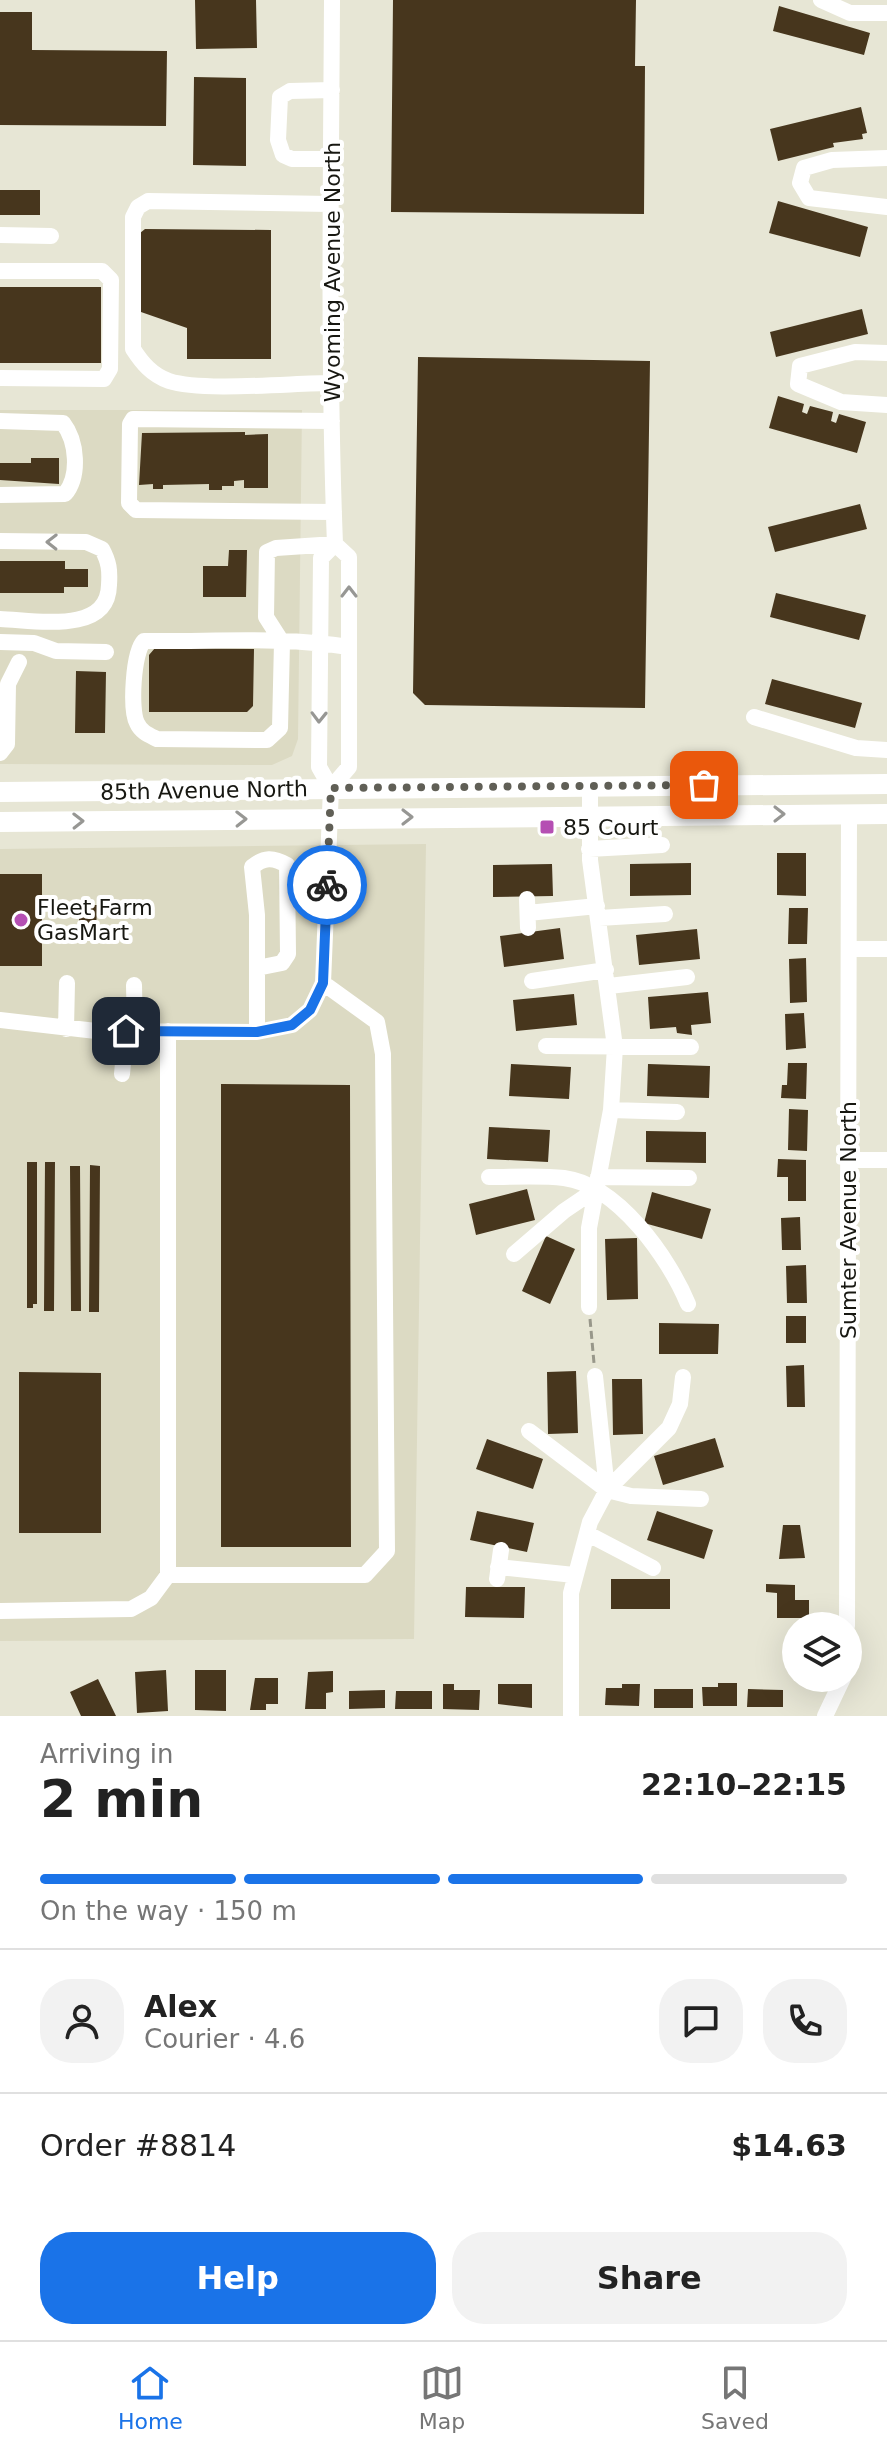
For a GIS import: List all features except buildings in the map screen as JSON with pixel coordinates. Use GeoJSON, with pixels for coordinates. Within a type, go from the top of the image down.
{"type":"FeatureCollection","features":[{"type":"Feature","properties":{"kind":"main road","name":"85th Avenue North"},"geometry":{"type":"LineString","coordinates":[[0,792],[887,784]]}},
{"type":"Feature","properties":{"kind":"main road","name":"85th Avenue North"},"geometry":{"type":"LineString","coordinates":[[0,822],[887,814]]}},
{"type":"Feature","properties":{"kind":"street","name":"Wyoming Avenue North"},"geometry":{"type":"LineString","coordinates":[[331,788],[349,767],[349,557],[335,544],[331,383],[332,0]]}},
{"type":"Feature","properties":{"kind":"street"},"geometry":{"type":"LineString","coordinates":[[821,0],[850,13],[887,13]]}},
{"type":"Feature","properties":{"kind":"street"},"geometry":{"type":"LineString","coordinates":[[331,159],[292,159],[283,155],[278,140],[280,97],[290,91],[332,90]]}},
{"type":"Feature","properties":{"kind":"street"},"geometry":{"type":"LineString","coordinates":[[887,158],[832,160],[804,168],[800,183],[809,198],[887,207]]}},
{"type":"Feature","properties":{"kind":"street"},"geometry":{"type":"LineString","coordinates":[[330,204],[148,201],[138,207],[133,217],[133,349],[144,366],[169,381],[193,384],[331,383]]}},
{"type":"Feature","properties":{"kind":"street"},"geometry":{"type":"LineString","coordinates":[[0,235],[51,236]]}},
{"type":"Feature","properties":{"kind":"street"},"geometry":{"type":"LineString","coordinates":[[0,271],[102,271],[111,280],[110,369],[104,379],[0,378]]}},
{"type":"Feature","properties":{"kind":"street"},"geometry":{"type":"LineString","coordinates":[[887,353],[855,352],[800,366],[797,374],[798,384],[841,402],[887,405]]}},
{"type":"Feature","properties":{"kind":"street"},"geometry":{"type":"LineString","coordinates":[[332,421],[133,419],[130,424],[129,503],[136,510],[334,512]]}},
{"type":"Feature","properties":{"kind":"street"},"geometry":{"type":"LineString","coordinates":[[0,421],[63,423],[74,437],[73,485],[65,494],[0,495]]}},
{"type":"Feature","properties":{"kind":"street"},"geometry":{"type":"LineString","coordinates":[[0,541],[86,542],[102,549],[110,565],[109,599],[97,614],[77,620],[0,619]]}},
{"type":"Feature","properties":{"kind":"street","name":"Wyoming Avenue North"},"geometry":{"type":"LineString","coordinates":[[257,1032],[292,1025],[310,1010],[323,983],[331,788],[319,767],[321,558],[335,544]]}},
{"type":"Feature","properties":{"kind":"street"},"geometry":{"type":"LineString","coordinates":[[335,544],[276,548],[267,552],[266,617],[282,642],[280,728],[276,735],[267,740],[157,739],[145,733],[135,722],[134,665],[137,648],[144,641],[282,642],[320,642],[349,647]]}},
{"type":"Feature","properties":{"kind":"street"},"geometry":{"type":"LineString","coordinates":[[0,642],[34,643],[56,651],[106,652]]}},
{"type":"Feature","properties":{"kind":"street"},"geometry":{"type":"LineString","coordinates":[[0,753],[7,744],[8,684],[19,662]]}},
{"type":"Feature","properties":{"kind":"street"},"geometry":{"type":"LineString","coordinates":[[754,717],[856,748],[887,750]]}},
{"type":"Feature","properties":{"kind":"street"},"geometry":{"type":"LineString","coordinates":[[589,1307],[589,1228],[611,1110],[615,1047],[589,849],[590,785]]}},
{"type":"Feature","properties":{"kind":"street","name":"Sumter Avenue North"},"geometry":{"type":"LineString","coordinates":[[847,1612],[849,814]]}},
{"type":"Feature","properties":{"kind":"street"},"geometry":{"type":"LineString","coordinates":[[589,849],[662,845]]}},
{"type":"Feature","properties":{"kind":"street"},"geometry":{"type":"LineString","coordinates":[[0,1020],[66,1029],[257,1032],[257,968],[257,915],[253,900],[252,867],[262,859],[276,858],[287,865],[288,954],[282,963],[257,968]]}},
{"type":"Feature","properties":{"kind":"street"},"geometry":{"type":"LineString","coordinates":[[528,913],[665,914]]}},
{"type":"Feature","properties":{"kind":"street"},"geometry":{"type":"LineString","coordinates":[[849,949],[887,949]]}},
{"type":"Feature","properties":{"kind":"street"},"geometry":{"type":"LineString","coordinates":[[532,981],[687,977]]}},
{"type":"Feature","properties":{"kind":"street"},"geometry":{"type":"LineString","coordinates":[[66,1029],[67,983]]}},
{"type":"Feature","properties":{"kind":"street"},"geometry":{"type":"LineString","coordinates":[[168,1575],[365,1575],[387,1551],[383,1054],[377,1022],[323,983]]}},
{"type":"Feature","properties":{"kind":"street"},"geometry":{"type":"LineString","coordinates":[[122,1074],[131,1031],[134,985]]}},
{"type":"Feature","properties":{"kind":"street"},"geometry":{"type":"LineString","coordinates":[[0,1611],[131,1609],[151,1598],[168,1575],[168,1031]]}},
{"type":"Feature","properties":{"kind":"street"},"geometry":{"type":"LineString","coordinates":[[546,1046],[691,1047]]}},
{"type":"Feature","properties":{"kind":"street"},"geometry":{"type":"LineString","coordinates":[[611,1110],[677,1112]]}},
{"type":"Feature","properties":{"kind":"street"},"geometry":{"type":"LineString","coordinates":[[849,1160],[887,1160]]}},
{"type":"Feature","properties":{"kind":"street"},"geometry":{"type":"LineString","coordinates":[[489,1177],[565,1178],[596,1184],[689,1178]]}},
{"type":"Feature","properties":{"kind":"street"},"geometry":{"type":"LineString","coordinates":[[514,1254],[596,1184]]}},
{"type":"Feature","properties":{"kind":"street"},"geometry":{"type":"LineString","coordinates":[[596,1184],[649,1237],[676,1276],[688,1304]]}},
{"type":"Feature","properties":{"kind":"street"},"geometry":{"type":"LineString","coordinates":[[595,1376],[607,1490]]}},
{"type":"Feature","properties":{"kind":"street"},"geometry":{"type":"LineString","coordinates":[[571,1716],[570,1626],[574,1575],[590,1522],[607,1490],[669,1428],[680,1404],[683,1377]]}},
{"type":"Feature","properties":{"kind":"street"},"geometry":{"type":"LineString","coordinates":[[529,1431],[607,1490],[631,1496],[701,1499]]}},
{"type":"Feature","properties":{"kind":"street"},"geometry":{"type":"LineString","coordinates":[[588,1534],[653,1568]]}},
{"type":"Feature","properties":{"kind":"street"},"geometry":{"type":"LineString","coordinates":[[498,1565],[574,1575]]}},
{"type":"Feature","properties":{"kind":"street"},"geometry":{"type":"LineString","coordinates":[[825,1716],[836,1692]]}},
{"type":"Feature","properties":{"kind":"path"},"geometry":{"type":"LineString","coordinates":[[589,1307],[595,1376]]}},
{"type":"Feature","properties":{"kind":"shaded area"},"geometry":{"type":"Polygon","coordinates":[[[0,410],[302,410],[298,739],[292,756],[272,765],[0,764],[0,410]]]}},
{"type":"Feature","properties":{"kind":"shaded area"},"geometry":{"type":"Polygon","coordinates":[[[426,844],[414,1639],[0,1641],[0,849],[426,844]]]}},
{"type":"Feature","properties":{"kind":"way so far"},"geometry":{"type":"LineString","coordinates":[[327,885],[331,788],[704,785]]}},
{"type":"Feature","properties":{"kind":"place","name":"85 Court"},"geometry":{"type":"Point","coordinates":[547,827]}},
{"type":"Feature","properties":{"kind":"place","name":"Fleet Farm GasMart"},"geometry":{"type":"Point","coordinates":[21,920]}},
{"type":"Feature","properties":{"kind":"route"},"geometry":{"type":"LineString","coordinates":[[126,1031],[257,1032],[292,1025],[310,1010],[323,983],[327,944],[327,885]]}}]}
